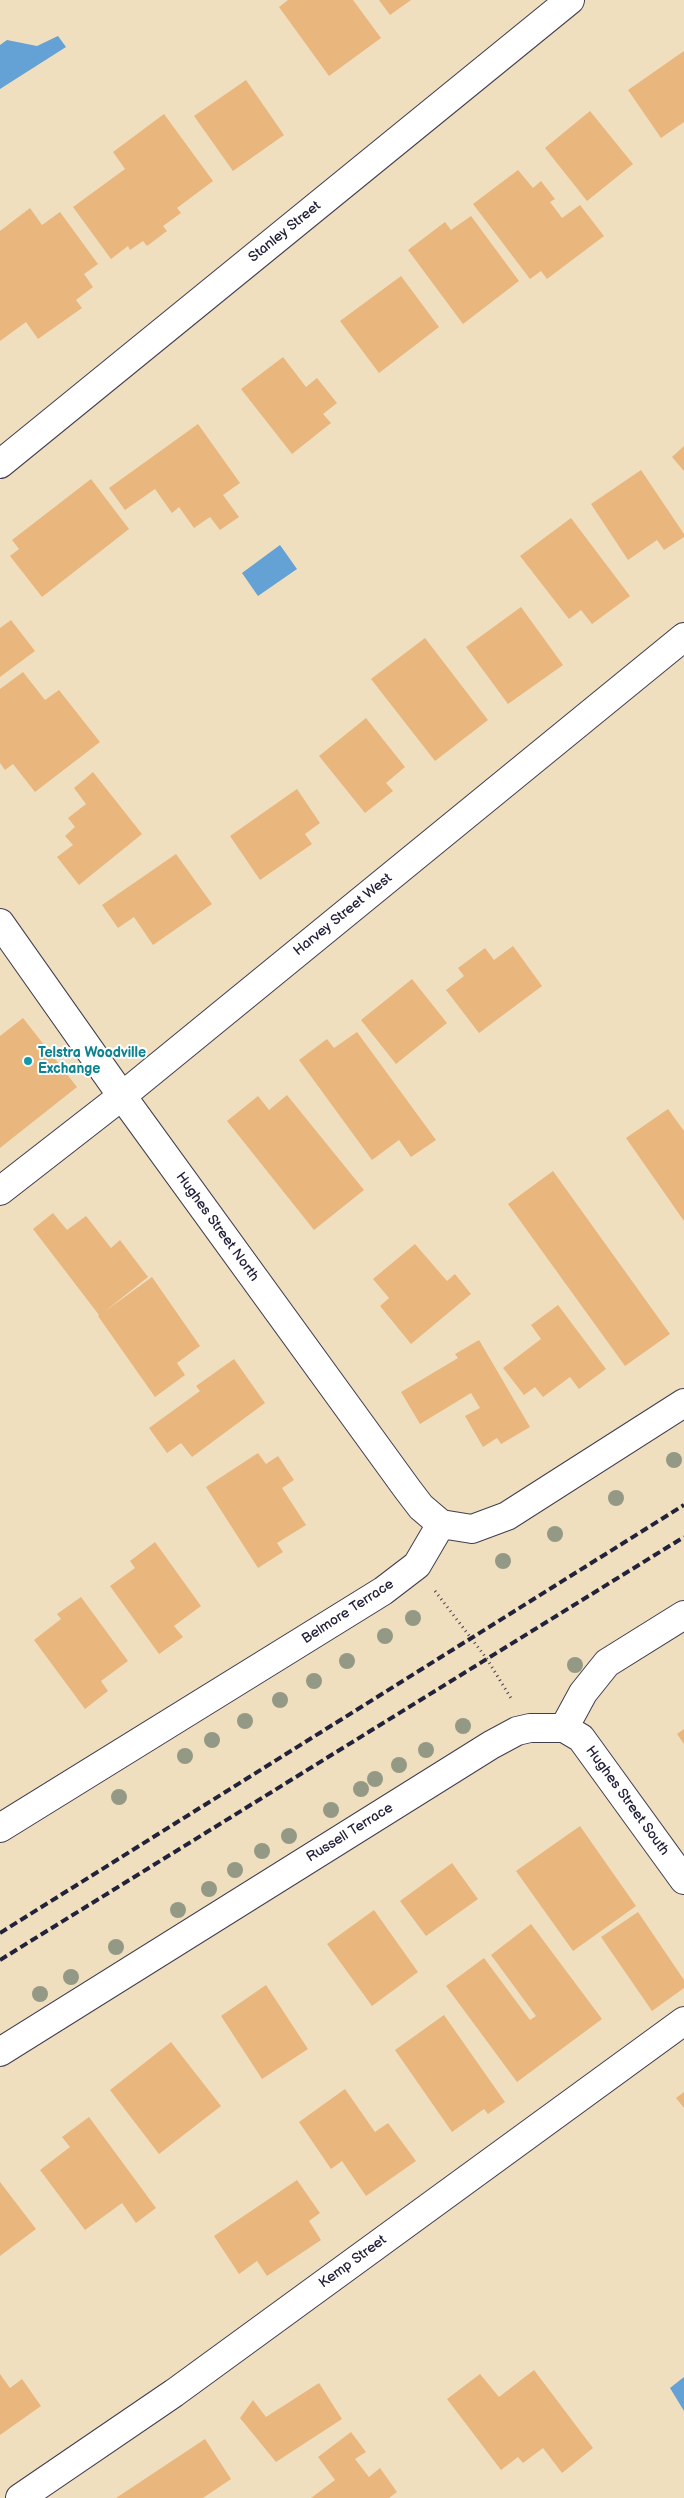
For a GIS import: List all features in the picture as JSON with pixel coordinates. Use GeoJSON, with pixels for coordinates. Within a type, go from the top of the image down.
{"type":"FeatureCollection","features":[{"type":"Feature","properties":{"kind":"street","name":"Stanley Street"},"geometry":{"type":"LineString","coordinates":[[0,464],[570,0]]}},
{"type":"Feature","properties":{"kind":"street","name":"Harvey Street West"},"geometry":{"type":"LineString","coordinates":[[0,1192],[122,1096],[684,637]]}},
{"type":"Feature","properties":{"kind":"street","name":"Hughes Street North"},"geometry":{"type":"LineString","coordinates":[[0,924],[122,1096],[417,1502],[441,1524]]}},
{"type":"Feature","properties":{"kind":"street"},"geometry":{"type":"LineString","coordinates":[[441,1524],[472,1529],[507,1516],[684,1403]]}},
{"type":"Feature","properties":{"kind":"street","name":"Belmore Terrace"},"geometry":{"type":"LineString","coordinates":[[0,1828],[383,1591],[417,1565],[441,1524]]}},
{"type":"Feature","properties":{"kind":"street"},"geometry":{"type":"LineString","coordinates":[[564,1728],[583,1693],[607,1664],[684,1615]]}},
{"type":"Feature","properties":{"kind":"street","name":"Russell Terrace"},"geometry":{"type":"LineString","coordinates":[[0,2052],[491,1745],[517,1731],[530,1728],[564,1728]]}},
{"type":"Feature","properties":{"kind":"street","name":"Hughes Street South"},"geometry":{"type":"LineString","coordinates":[[564,1728],[581,1738],[684,1880]]}},
{"type":"Feature","properties":{"kind":"street","name":"Kemp Street"},"geometry":{"type":"LineString","coordinates":[[20,2498],[174,2393],[684,2021]]}},
{"type":"Feature","properties":{"kind":"path"},"geometry":{"type":"LineString","coordinates":[[433,1588],[487,1659],[517,1708]]}},
{"type":"Feature","properties":{"kind":"water"},"geometry":{"type":"Polygon","coordinates":[[[58,36],[66,47],[0,89],[0,45],[7,40],[37,46],[58,36]]]}},
{"type":"Feature","properties":{"kind":"water"},"geometry":{"type":"Polygon","coordinates":[[[280,545],[297,569],[258,596],[242,573],[280,545]]]}},
{"type":"Feature","properties":{"kind":"water"},"geometry":{"type":"Polygon","coordinates":[[[684,2377],[684,2411],[670,2388],[684,2377]]]}},
{"type":"Feature","properties":{"kind":"building"},"geometry":{"type":"Polygon","coordinates":[[[288,0],[353,0],[381,38],[329,76],[279,7],[288,0]]]}},
{"type":"Feature","properties":{"kind":"building"},"geometry":{"type":"Polygon","coordinates":[[[379,0],[411,0],[390,15],[379,0]]]}},
{"type":"Feature","properties":{"kind":"building"},"geometry":{"type":"Polygon","coordinates":[[[684,51],[684,122],[661,138],[628,90],[684,51]]]}},
{"type":"Feature","properties":{"kind":"building"},"geometry":{"type":"Polygon","coordinates":[[[246,80],[284,135],[233,171],[194,116],[246,80]]]}},
{"type":"Feature","properties":{"kind":"building"},"geometry":{"type":"Polygon","coordinates":[[[590,111],[633,164],[587,201],[545,148],[590,111]]]}},
{"type":"Feature","properties":{"kind":"building"},"geometry":{"type":"Polygon","coordinates":[[[164,114],[213,181],[177,208],[181,213],[163,226],[167,231],[147,246],[143,241],[130,250],[128,246],[111,259],[73,207],[125,169],[113,152],[164,114]]]}},
{"type":"Feature","properties":{"kind":"building"},"geometry":{"type":"Polygon","coordinates":[[[518,170],[533,188],[541,181],[555,199],[550,202],[562,218],[580,205],[604,236],[547,279],[541,271],[530,279],[473,204],[518,170]]]}},
{"type":"Feature","properties":{"kind":"building"},"geometry":{"type":"Polygon","coordinates":[[[30,208],[42,225],[60,212],[98,264],[84,274],[93,287],[76,300],[82,308],[38,339],[26,322],[0,341],[0,231],[30,208]]]}},
{"type":"Feature","properties":{"kind":"building"},"geometry":{"type":"Polygon","coordinates":[[[471,216],[519,281],[463,324],[408,250],[445,222],[451,230],[471,216]]]}},
{"type":"Feature","properties":{"kind":"building"},"geometry":{"type":"Polygon","coordinates":[[[401,276],[439,327],[379,373],[340,321],[401,276]]]}},
{"type":"Feature","properties":{"kind":"building"},"geometry":{"type":"Polygon","coordinates":[[[283,357],[306,387],[317,378],[337,403],[323,414],[331,423],[292,454],[241,389],[283,357]]]}},
{"type":"Feature","properties":{"kind":"building"},"geometry":{"type":"Polygon","coordinates":[[[198,424],[240,483],[223,495],[239,517],[220,530],[210,517],[194,528],[179,507],[172,513],[155,489],[125,510],[109,488],[198,424]]]}},
{"type":"Feature","properties":{"kind":"building"},"geometry":{"type":"Polygon","coordinates":[[[684,446],[684,471],[672,457],[684,446]]]}},
{"type":"Feature","properties":{"kind":"building"},"geometry":{"type":"Polygon","coordinates":[[[641,470],[684,534],[684,537],[664,550],[657,540],[628,560],[591,504],[641,470]]]}},
{"type":"Feature","properties":{"kind":"building"},"geometry":{"type":"Polygon","coordinates":[[[91,479],[129,529],[42,597],[10,556],[19,549],[12,540],[91,479]]]}},
{"type":"Feature","properties":{"kind":"building"},"geometry":{"type":"Polygon","coordinates":[[[571,518],[630,596],[592,624],[581,610],[569,619],[520,556],[571,518]]]}},
{"type":"Feature","properties":{"kind":"building"},"geometry":{"type":"Polygon","coordinates":[[[521,607],[563,665],[508,704],[466,647],[521,607]]]}},
{"type":"Feature","properties":{"kind":"building"},"geometry":{"type":"Polygon","coordinates":[[[11,620],[35,651],[0,677],[0,628],[11,620]]]}},
{"type":"Feature","properties":{"kind":"building"},"geometry":{"type":"Polygon","coordinates":[[[425,638],[488,720],[435,761],[371,679],[425,638]]]}},
{"type":"Feature","properties":{"kind":"building"},"geometry":{"type":"Polygon","coordinates":[[[23,672],[45,700],[59,690],[100,742],[35,792],[13,764],[5,770],[0,763],[0,689],[23,672]]]}},
{"type":"Feature","properties":{"kind":"building"},"geometry":{"type":"Polygon","coordinates":[[[366,718],[405,767],[386,783],[393,791],[365,813],[319,756],[366,718]]]}},
{"type":"Feature","properties":{"kind":"building"},"geometry":{"type":"Polygon","coordinates":[[[93,772],[142,834],[79,885],[57,857],[73,845],[65,836],[75,827],[68,818],[86,804],[74,788],[93,772]]]}},
{"type":"Feature","properties":{"kind":"building"},"geometry":{"type":"Polygon","coordinates":[[[297,789],[320,823],[305,834],[312,844],[260,880],[230,836],[297,789]]]}},
{"type":"Feature","properties":{"kind":"building"},"geometry":{"type":"Polygon","coordinates":[[[176,854],[212,904],[153,945],[134,917],[118,928],[102,905],[176,854]]]}},
{"type":"Feature","properties":{"kind":"building"},"geometry":{"type":"Polygon","coordinates":[[[513,946],[542,986],[479,1033],[446,990],[464,976],[458,968],[485,948],[494,960],[513,946]]]}},
{"type":"Feature","properties":{"kind":"building"},"geometry":{"type":"Polygon","coordinates":[[[412,979],[447,1023],[396,1064],[361,1020],[412,979]]]}},
{"type":"Feature","properties":{"kind":"building","name":"Telstra Woodville Exchange"},"geometry":{"type":"Polygon","coordinates":[[[23,1018],[77,1087],[0,1148],[0,1036],[23,1018]]]}},
{"type":"Feature","properties":{"kind":"building"},"geometry":{"type":"Polygon","coordinates":[[[357,1032],[436,1140],[411,1157],[399,1140],[372,1160],[299,1060],[327,1039],[334,1048],[357,1032]]]}},
{"type":"Feature","properties":{"kind":"building"},"geometry":{"type":"Polygon","coordinates":[[[287,1095],[364,1190],[314,1230],[227,1121],[258,1096],[269,1110],[287,1095]]]}},
{"type":"Feature","properties":{"kind":"building"},"geometry":{"type":"Polygon","coordinates":[[[668,1109],[684,1131],[684,1221],[626,1138],[668,1109]]]}},
{"type":"Feature","properties":{"kind":"building"},"geometry":{"type":"Polygon","coordinates":[[[553,1171],[670,1334],[625,1366],[508,1204],[553,1171]]]}},
{"type":"Feature","properties":{"kind":"building"},"geometry":{"type":"Polygon","coordinates":[[[53,1213],[67,1230],[86,1216],[111,1248],[120,1240],[148,1277],[104,1312],[152,1277],[200,1346],[177,1363],[185,1375],[155,1397],[99,1315],[33,1229],[53,1213]]]}},
{"type":"Feature","properties":{"kind":"building"},"geometry":{"type":"Polygon","coordinates":[[[415,1244],[447,1281],[455,1274],[471,1294],[411,1344],[380,1306],[389,1298],[373,1279],[415,1244]]]}},
{"type":"Feature","properties":{"kind":"building"},"geometry":{"type":"Polygon","coordinates":[[[558,1305],[606,1369],[579,1389],[570,1377],[543,1397],[535,1387],[524,1395],[503,1368],[541,1339],[531,1325],[558,1305]]]}},
{"type":"Feature","properties":{"kind":"building"},"geometry":{"type":"Polygon","coordinates":[[[479,1340],[530,1427],[501,1444],[497,1438],[483,1447],[465,1416],[480,1408],[471,1393],[420,1424],[401,1392],[458,1358],[455,1354],[479,1340]]]}},
{"type":"Feature","properties":{"kind":"building"},"geometry":{"type":"Polygon","coordinates":[[[234,1359],[265,1403],[192,1457],[181,1443],[167,1453],[149,1428],[200,1391],[196,1386],[234,1359]]]}},
{"type":"Feature","properties":{"kind":"building"},"geometry":{"type":"Polygon","coordinates":[[[258,1453],[266,1464],[278,1456],[294,1480],[282,1488],[306,1525],[277,1543],[283,1552],[258,1568],[206,1487],[258,1453]]]}},
{"type":"Feature","properties":{"kind":"building"},"geometry":{"type":"Polygon","coordinates":[[[155,1542],[201,1606],[174,1626],[183,1637],[159,1654],[110,1586],[135,1568],[130,1561],[155,1542]]]}},
{"type":"Feature","properties":{"kind":"building"},"geometry":{"type":"Polygon","coordinates":[[[81,1597],[128,1661],[101,1681],[108,1691],[85,1709],[34,1640],[61,1619],[57,1614],[81,1597]]]}},
{"type":"Feature","properties":{"kind":"building"},"geometry":{"type":"Polygon","coordinates":[[[684,1729],[684,1744],[677,1734],[684,1729]]]}},
{"type":"Feature","properties":{"kind":"building"},"geometry":{"type":"Polygon","coordinates":[[[580,1826],[636,1906],[573,1951],[516,1871],[580,1826]]]}},
{"type":"Feature","properties":{"kind":"building"},"geometry":{"type":"Polygon","coordinates":[[[452,1863],[478,1899],[426,1936],[400,1901],[452,1863]]]}},
{"type":"Feature","properties":{"kind":"building"},"geometry":{"type":"Polygon","coordinates":[[[374,1910],[418,1972],[372,2006],[327,1944],[374,1910]]]}},
{"type":"Feature","properties":{"kind":"building"},"geometry":{"type":"Polygon","coordinates":[[[638,1912],[684,1980],[684,1988],[652,2011],[601,1937],[638,1912]]]}},
{"type":"Feature","properties":{"kind":"building"},"geometry":{"type":"Polygon","coordinates":[[[531,1924],[602,2019],[517,2082],[446,1986],[484,1958],[530,2020],[536,2016],[491,1955],[531,1924]]]}},
{"type":"Feature","properties":{"kind":"building"},"geometry":{"type":"Polygon","coordinates":[[[266,1985],[308,2049],[262,2079],[221,2016],[266,1985]]]}},
{"type":"Feature","properties":{"kind":"building"},"geometry":{"type":"Polygon","coordinates":[[[444,2015],[505,2102],[488,2114],[484,2109],[452,2132],[395,2050],[444,2015]]]}},
{"type":"Feature","properties":{"kind":"building"},"geometry":{"type":"Polygon","coordinates":[[[171,2042],[221,2106],[159,2154],[110,2090],[171,2042]]]}},
{"type":"Feature","properties":{"kind":"building"},"geometry":{"type":"Polygon","coordinates":[[[345,2089],[375,2132],[388,2123],[416,2161],[366,2196],[342,2161],[331,2169],[299,2122],[345,2089]]]}},
{"type":"Feature","properties":{"kind":"building"},"geometry":{"type":"Polygon","coordinates":[[[684,2092],[684,2108],[676,2098],[684,2092]]]}},
{"type":"Feature","properties":{"kind":"building"},"geometry":{"type":"Polygon","coordinates":[[[89,2117],[156,2208],[136,2223],[122,2203],[85,2230],[40,2170],[70,2147],[62,2137],[89,2117]]]}},
{"type":"Feature","properties":{"kind":"building"},"geometry":{"type":"Polygon","coordinates":[[[297,2180],[320,2213],[309,2221],[321,2240],[267,2276],[257,2261],[239,2274],[214,2236],[297,2180]]]}},
{"type":"Feature","properties":{"kind":"building"},"geometry":{"type":"Polygon","coordinates":[[[0,2182],[36,2229],[0,2256],[0,2182]]]}},
{"type":"Feature","properties":{"kind":"building"},"geometry":{"type":"Polygon","coordinates":[[[534,2370],[593,2448],[562,2473],[543,2448],[523,2463],[518,2457],[501,2470],[447,2399],[480,2374],[499,2397],[534,2370]]]}},
{"type":"Feature","properties":{"kind":"building"},"geometry":{"type":"Polygon","coordinates":[[[0,2374],[10,2388],[22,2379],[41,2406],[0,2435],[0,2374]]]}},
{"type":"Feature","properties":{"kind":"building"},"geometry":{"type":"Polygon","coordinates":[[[319,2383],[342,2419],[276,2462],[240,2418],[253,2400],[266,2417],[319,2383]]]}},
{"type":"Feature","properties":{"kind":"building"},"geometry":{"type":"Polygon","coordinates":[[[351,2432],[366,2452],[355,2459],[369,2477],[380,2468],[397,2492],[389,2498],[311,2498],[335,2480],[318,2457],[351,2432]]]}},
{"type":"Feature","properties":{"kind":"building"},"geometry":{"type":"Polygon","coordinates":[[[205,2439],[231,2479],[203,2498],[116,2498],[205,2439]]]}},
{"type":"Feature","properties":{"kind":"railway"},"geometry":{"type":"LineString","coordinates":[[0,1933],[684,1505]]}},
{"type":"Feature","properties":{"kind":"railway"},"geometry":{"type":"LineString","coordinates":[[0,1960],[684,1537]]}},
{"type":"Feature","properties":{"kind":"place","name":"Telstra Woodville Exchange"},"geometry":{"type":"Point","coordinates":[28,1061]}}]}
